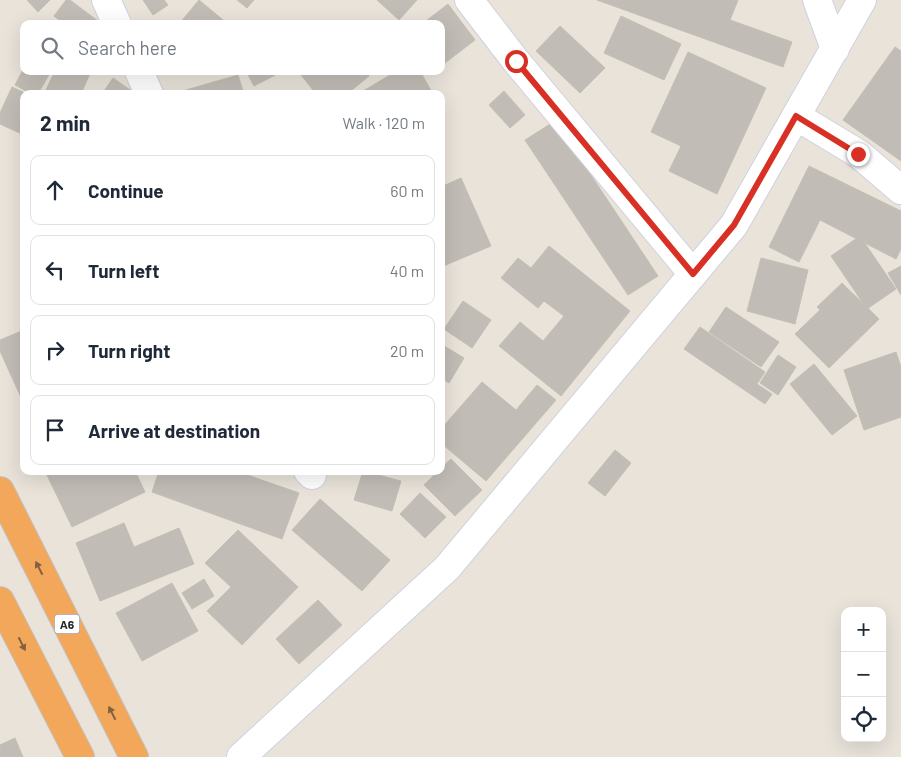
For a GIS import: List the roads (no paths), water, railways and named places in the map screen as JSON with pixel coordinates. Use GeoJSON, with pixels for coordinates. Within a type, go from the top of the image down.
{"type":"FeatureCollection","features":[{"type":"Feature","properties":{"kind":"highway","name":"A6"},"geometry":{"type":"LineString","coordinates":[[0,491],[134,757]]}},
{"type":"Feature","properties":{"kind":"highway"},"geometry":{"type":"LineString","coordinates":[[0,601],[80,757]]}},
{"type":"Feature","properties":{"kind":"street"},"geometry":{"type":"LineString","coordinates":[[106,0],[115,20]]}},
{"type":"Feature","properties":{"kind":"street"},"geometry":{"type":"LineString","coordinates":[[469,0],[516,61],[693,274]]}},
{"type":"Feature","properties":{"kind":"street"},"geometry":{"type":"LineString","coordinates":[[817,0],[834,49]]}},
{"type":"Feature","properties":{"kind":"street"},"geometry":{"type":"LineString","coordinates":[[241,757],[447,568],[734,225],[862,0]]}},
{"type":"Feature","properties":{"kind":"street"},"geometry":{"type":"LineString","coordinates":[[140,75],[147,90]]}},
{"type":"Feature","properties":{"kind":"street"},"geometry":{"type":"LineString","coordinates":[[796,116],[858,154],[901,190]]}}]}
